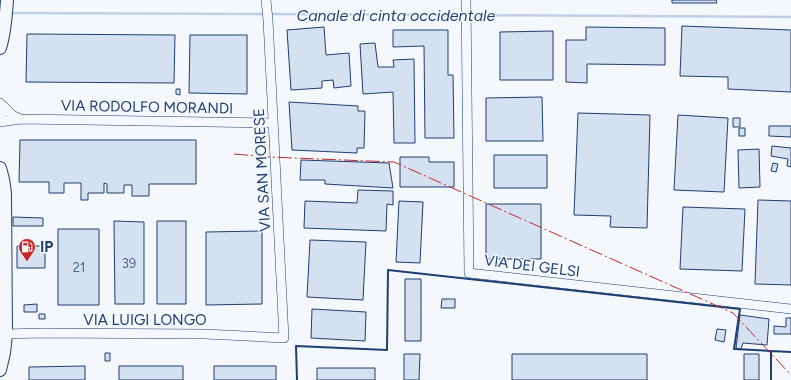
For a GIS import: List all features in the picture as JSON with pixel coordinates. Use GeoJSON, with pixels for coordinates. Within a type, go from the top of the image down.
{"type":"FeatureCollection","features":[{"type":"Feature","properties":{"kind":"main road"},"geometry":{"type":"LineString","coordinates":[[0,48],[6,20],[7,0]]}},
{"type":"Feature","properties":{"kind":"main road"},"geometry":{"type":"LineString","coordinates":[[0,104],[0,116]]}},
{"type":"Feature","properties":{"kind":"main road"},"geometry":{"type":"LineString","coordinates":[[0,168],[5,193],[4,353],[0,370]]}},
{"type":"Feature","properties":{"kind":"street","name":"VIA DEI GELSI"},"geometry":{"type":"LineString","coordinates":[[466,0],[469,273],[791,309]]}},
{"type":"Feature","properties":{"kind":"street","name":"VIA SAN MORESE"},"geometry":{"type":"LineString","coordinates":[[266,2],[284,338]]}},
{"type":"Feature","properties":{"kind":"street"},"geometry":{"type":"LineString","coordinates":[[0,104],[21,119]]}},
{"type":"Feature","properties":{"kind":"street","name":"VIA RODOLFO MORANDI"},"geometry":{"type":"LineString","coordinates":[[0,122],[21,119],[273,123]]}},
{"type":"Feature","properties":{"kind":"street","name":"VIA LUIGI LONGO"},"geometry":{"type":"LineString","coordinates":[[4,329],[54,333],[205,334],[284,338]]}},
{"type":"Feature","properties":{"kind":"building"},"geometry":{"type":"Polygon","coordinates":[[[672,0],[716,0],[717,3],[672,3],[672,0]]]}},
{"type":"Feature","properties":{"kind":"building"},"geometry":{"type":"Polygon","coordinates":[[[682,26],[791,30],[791,92],[728,89],[728,77],[680,76],[682,26]]]}},
{"type":"Feature","properties":{"kind":"building"},"geometry":{"type":"Polygon","coordinates":[[[324,27],[326,55],[349,53],[351,86],[334,88],[333,80],[322,81],[322,88],[291,90],[287,30],[324,27]]]}},
{"type":"Feature","properties":{"kind":"building"},"geometry":{"type":"Polygon","coordinates":[[[586,27],[665,28],[665,65],[587,64],[587,83],[566,82],[566,40],[586,40],[586,27]]]}},
{"type":"Feature","properties":{"kind":"building"},"geometry":{"type":"Polygon","coordinates":[[[393,30],[448,30],[448,75],[453,75],[454,138],[425,138],[424,46],[393,47],[393,30]]]}},
{"type":"Feature","properties":{"kind":"building"},"geometry":{"type":"Polygon","coordinates":[[[553,31],[553,80],[500,80],[500,32],[553,31]]]}},
{"type":"Feature","properties":{"kind":"building"},"geometry":{"type":"Polygon","coordinates":[[[27,34],[175,35],[174,83],[26,82],[27,34]]]}},
{"type":"Feature","properties":{"kind":"building"},"geometry":{"type":"Polygon","coordinates":[[[190,35],[247,35],[247,94],[189,93],[190,35]]]}},
{"type":"Feature","properties":{"kind":"building"},"geometry":{"type":"Polygon","coordinates":[[[375,43],[378,67],[394,67],[393,60],[414,59],[415,143],[394,143],[393,92],[363,94],[360,44],[375,43]]]}},
{"type":"Feature","properties":{"kind":"building"},"geometry":{"type":"Polygon","coordinates":[[[176,89],[180,89],[180,95],[176,94],[176,89]]]}},
{"type":"Feature","properties":{"kind":"building"},"geometry":{"type":"Polygon","coordinates":[[[542,97],[543,141],[486,141],[486,98],[542,97]]]}},
{"type":"Feature","properties":{"kind":"building"},"geometry":{"type":"Polygon","coordinates":[[[289,102],[358,106],[358,111],[365,111],[364,148],[357,148],[357,153],[292,150],[289,102]]]}},
{"type":"Feature","properties":{"kind":"building"},"geometry":{"type":"Polygon","coordinates":[[[578,113],[650,115],[647,228],[610,227],[611,216],[574,215],[578,113]]]}},
{"type":"Feature","properties":{"kind":"building"},"geometry":{"type":"Polygon","coordinates":[[[678,115],[728,118],[724,192],[674,190],[678,115]]]}},
{"type":"Feature","properties":{"kind":"building"},"geometry":{"type":"Polygon","coordinates":[[[733,118],[740,118],[740,127],[733,127],[733,118]]]}},
{"type":"Feature","properties":{"kind":"building"},"geometry":{"type":"Polygon","coordinates":[[[769,126],[791,126],[791,137],[769,136],[769,126]]]}},
{"type":"Feature","properties":{"kind":"building"},"geometry":{"type":"Polygon","coordinates":[[[739,128],[745,128],[745,136],[739,136],[739,128]]]}},
{"type":"Feature","properties":{"kind":"building"},"geometry":{"type":"Polygon","coordinates":[[[20,140],[196,140],[196,184],[149,184],[149,196],[132,196],[132,185],[124,185],[124,193],[107,193],[107,184],[104,183],[104,193],[88,193],[88,200],[81,200],[81,183],[64,183],[64,193],[49,193],[49,182],[19,182],[20,140]]]}},
{"type":"Feature","properties":{"kind":"building"},"geometry":{"type":"Polygon","coordinates":[[[772,146],[791,148],[791,167],[787,166],[788,159],[771,156],[772,146]]]}},
{"type":"Feature","properties":{"kind":"building"},"geometry":{"type":"Polygon","coordinates":[[[759,149],[760,187],[739,188],[738,150],[759,149]]]}},
{"type":"Feature","properties":{"kind":"building"},"geometry":{"type":"Polygon","coordinates":[[[494,155],[547,155],[547,188],[494,188],[494,155]]]}},
{"type":"Feature","properties":{"kind":"building"},"geometry":{"type":"Polygon","coordinates":[[[400,157],[429,157],[429,162],[454,162],[454,187],[400,187],[400,157]]]}},
{"type":"Feature","properties":{"kind":"building"},"geometry":{"type":"Polygon","coordinates":[[[301,160],[389,163],[393,188],[325,184],[325,180],[300,180],[301,160]]]}},
{"type":"Feature","properties":{"kind":"building"},"geometry":{"type":"Polygon","coordinates":[[[773,163],[778,164],[776,172],[771,171],[773,163]]]}},
{"type":"Feature","properties":{"kind":"building"},"geometry":{"type":"Polygon","coordinates":[[[358,190],[393,191],[393,205],[387,204],[386,231],[304,228],[305,201],[357,203],[358,190]]]}},
{"type":"Feature","properties":{"kind":"building"},"geometry":{"type":"Polygon","coordinates":[[[758,200],[791,201],[791,285],[755,284],[758,200]]]}},
{"type":"Feature","properties":{"kind":"building"},"geometry":{"type":"Polygon","coordinates":[[[399,201],[423,202],[420,263],[396,262],[399,201]]]}},
{"type":"Feature","properties":{"kind":"building"},"geometry":{"type":"Polygon","coordinates":[[[486,204],[541,204],[541,259],[486,259],[486,204]]]}},
{"type":"Feature","properties":{"kind":"building"},"geometry":{"type":"Polygon","coordinates":[[[683,207],[745,209],[742,271],[680,269],[683,207]]]}},
{"type":"Feature","properties":{"kind":"building"},"geometry":{"type":"Polygon","coordinates":[[[13,217],[43,218],[43,226],[13,226],[13,217]]]}},
{"type":"Feature","properties":{"kind":"building"},"geometry":{"type":"Polygon","coordinates":[[[114,221],[144,222],[144,304],[115,304],[114,221]]]}},
{"type":"Feature","properties":{"kind":"building"},"geometry":{"type":"Polygon","coordinates":[[[157,221],[186,221],[186,304],[157,304],[157,221]]]}},
{"type":"Feature","properties":{"kind":"building"},"geometry":{"type":"Polygon","coordinates":[[[58,229],[99,229],[99,305],[58,305],[58,229]]]}},
{"type":"Feature","properties":{"kind":"building"},"geometry":{"type":"Polygon","coordinates":[[[262,231],[262,304],[206,305],[206,232],[262,231]]]}},
{"type":"Feature","properties":{"kind":"building"},"geometry":{"type":"Polygon","coordinates":[[[310,240],[366,242],[363,300],[307,297],[310,240]]]}},
{"type":"Feature","properties":{"kind":"building"},"geometry":{"type":"Polygon","coordinates":[[[17,246],[45,246],[45,268],[17,268],[17,246]]]}},
{"type":"Feature","properties":{"kind":"building"},"geometry":{"type":"Polygon","coordinates":[[[405,279],[421,279],[421,341],[405,341],[405,279]]]}},
{"type":"Feature","properties":{"kind":"building"},"geometry":{"type":"Polygon","coordinates":[[[442,299],[455,299],[455,308],[441,308],[442,299]]]}},
{"type":"Feature","properties":{"kind":"building"},"geometry":{"type":"Polygon","coordinates":[[[37,304],[37,312],[24,312],[24,305],[37,304]]]}},
{"type":"Feature","properties":{"kind":"building"},"geometry":{"type":"Polygon","coordinates":[[[312,309],[366,312],[365,341],[311,338],[312,309]]]}},
{"type":"Feature","properties":{"kind":"building"},"geometry":{"type":"Polygon","coordinates":[[[39,314],[45,314],[45,319],[39,319],[39,314]]]}},
{"type":"Feature","properties":{"kind":"building"},"geometry":{"type":"Polygon","coordinates":[[[740,315],[769,319],[767,345],[743,343],[741,349],[736,348],[740,315]]]}},
{"type":"Feature","properties":{"kind":"building"},"geometry":{"type":"Polygon","coordinates":[[[786,318],[791,318],[791,334],[774,334],[774,326],[786,327],[786,318]]]}},
{"type":"Feature","properties":{"kind":"building"},"geometry":{"type":"Polygon","coordinates":[[[717,329],[726,330],[724,342],[715,340],[717,329]]]}},
{"type":"Feature","properties":{"kind":"building"},"geometry":{"type":"Polygon","coordinates":[[[105,353],[110,353],[110,361],[105,361],[105,353]]]}},
{"type":"Feature","properties":{"kind":"building"},"geometry":{"type":"Polygon","coordinates":[[[404,354],[420,354],[419,380],[404,380],[404,354]]]}},
{"type":"Feature","properties":{"kind":"building"},"geometry":{"type":"Polygon","coordinates":[[[512,354],[647,354],[647,380],[512,380],[512,354]]]}},
{"type":"Feature","properties":{"kind":"building"},"geometry":{"type":"Polygon","coordinates":[[[744,354],[759,354],[759,380],[744,380],[744,354]]]}},
{"type":"Feature","properties":{"kind":"building"},"geometry":{"type":"Polygon","coordinates":[[[85,366],[85,380],[29,380],[29,367],[85,366]]]}},
{"type":"Feature","properties":{"kind":"building"},"geometry":{"type":"Polygon","coordinates":[[[119,366],[183,366],[183,380],[119,380],[119,366]]]}},
{"type":"Feature","properties":{"kind":"building"},"geometry":{"type":"Polygon","coordinates":[[[214,366],[276,366],[276,380],[214,380],[214,366]]]}},
{"type":"Feature","properties":{"kind":"building"},"geometry":{"type":"Polygon","coordinates":[[[317,368],[375,368],[375,380],[317,380],[317,368]]]}},
{"type":"Feature","properties":{"kind":"waterway","name":"Canale di cinta occidentale"},"geometry":{"type":"LineString","coordinates":[[10,13],[265,14]]}},
{"type":"Feature","properties":{"kind":"waterway","name":"Canale di cinta occidentale"},"geometry":{"type":"LineString","coordinates":[[270,14],[791,17]]}},
{"type":"Feature","properties":{"kind":"wall"},"geometry":{"type":"LineString","coordinates":[[297,380],[296,346],[387,350],[388,270],[740,309],[734,349],[771,351],[771,380]]}},
{"type":"Feature","properties":{"kind":"wall"},"geometry":{"type":"LineString","coordinates":[[771,351],[791,352]]}},
{"type":"Feature","properties":{"kind":"power"},"geometry":{"type":"LineString","coordinates":[[234,154],[268,157],[394,162],[733,313],[791,375]]}},
{"type":"Feature","properties":{"kind":"place","name":"IP"},"geometry":{"type":"Point","coordinates":[27,262]}}]}
